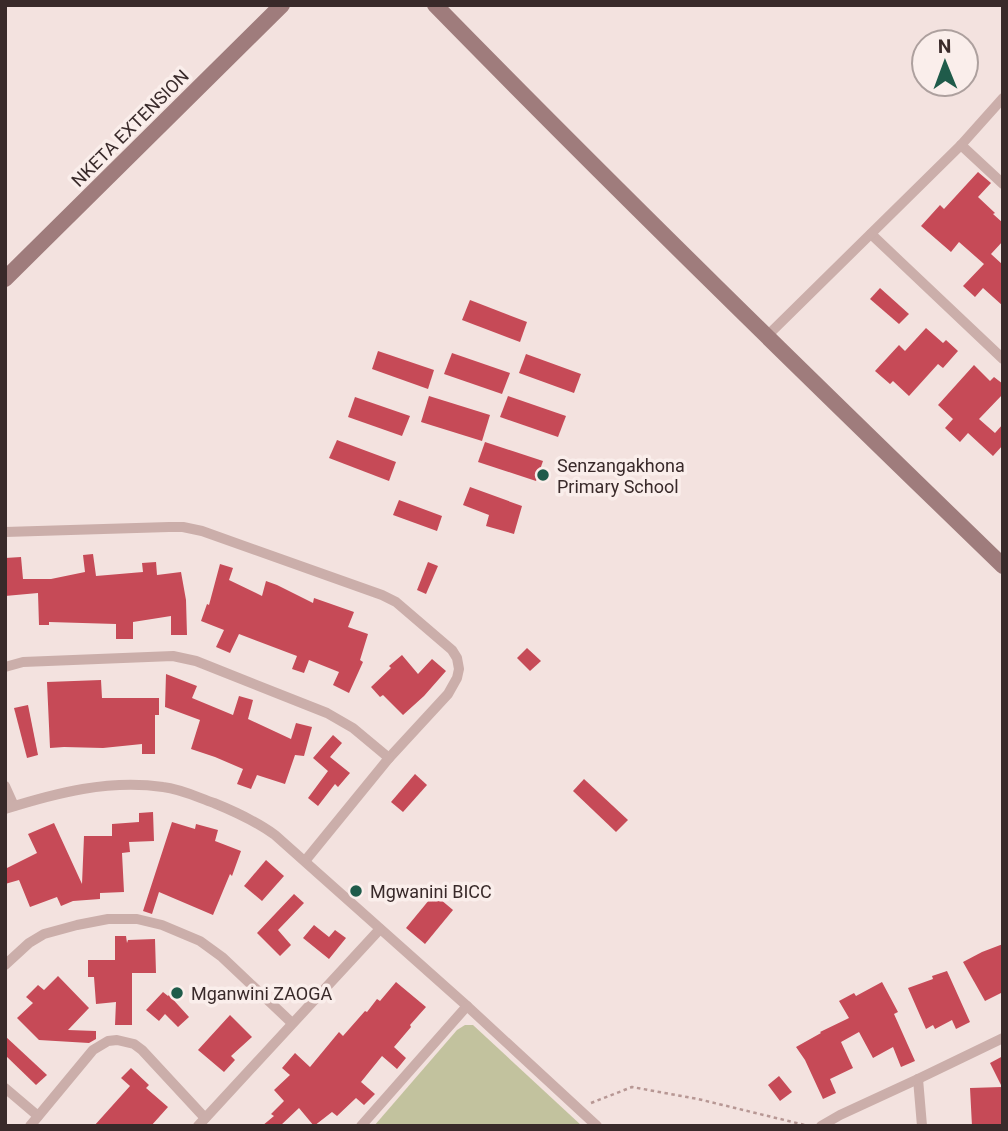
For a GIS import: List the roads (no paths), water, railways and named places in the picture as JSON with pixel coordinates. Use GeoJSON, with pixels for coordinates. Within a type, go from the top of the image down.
{"type":"FeatureCollection","features":[{"type":"Feature","properties":{"kind":"street","name":"NKETA EXTENSION"},"geometry":{"type":"LineString","coordinates":[[5,279],[282,5]]}},
{"type":"Feature","properties":{"kind":"street"},"geometry":{"type":"LineString","coordinates":[[435,5],[766,337],[1003,566]]}},
{"type":"Feature","properties":{"kind":"street"},"geometry":{"type":"LineString","coordinates":[[766,337],[961,145],[1003,98]]}},
{"type":"Feature","properties":{"kind":"street"},"geometry":{"type":"LineString","coordinates":[[961,145],[1003,184]]}},
{"type":"Feature","properties":{"kind":"street"},"geometry":{"type":"LineString","coordinates":[[871,234],[1003,359]]}},
{"type":"Feature","properties":{"kind":"street"},"geometry":{"type":"LineString","coordinates":[[5,532],[183,527],[202,531],[382,595],[396,603],[452,650],[459,669],[448,694],[390,758],[305,861]]}},
{"type":"Feature","properties":{"kind":"street"},"geometry":{"type":"LineString","coordinates":[[5,667],[23,662],[182,657],[327,713],[353,728],[390,758]]}},
{"type":"Feature","properties":{"kind":"street"},"geometry":{"type":"LineString","coordinates":[[5,786],[9,808],[77,789],[121,785],[162,786],[244,815],[275,835],[305,861],[597,1126]]}},
{"type":"Feature","properties":{"kind":"street"},"geometry":{"type":"LineString","coordinates":[[5,965],[29,943],[44,934],[108,919],[138,919],[162,925],[200,941],[222,957],[292,1023]]}},
{"type":"Feature","properties":{"kind":"street"},"geometry":{"type":"LineString","coordinates":[[30,1126],[93,1049],[108,1041],[117,1040],[134,1044],[142,1050],[202,1122],[380,929]]}},
{"type":"Feature","properties":{"kind":"street"},"geometry":{"type":"LineString","coordinates":[[361,1126],[467,1006]]}},
{"type":"Feature","properties":{"kind":"street"},"geometry":{"type":"LineString","coordinates":[[821,1126],[1003,1038]]}},
{"type":"Feature","properties":{"kind":"street"},"geometry":{"type":"LineString","coordinates":[[918,1079],[922,1126]]}},
{"type":"Feature","properties":{"kind":"street"},"geometry":{"type":"LineString","coordinates":[[5,1088],[38,1116]]}},
{"type":"Feature","properties":{"kind":"place","name":"Senzangakhona Primary School"},"geometry":{"type":"Point","coordinates":[543,475]}},
{"type":"Feature","properties":{"kind":"place","name":"Mgwanini BICC"},"geometry":{"type":"Point","coordinates":[356,891]}},
{"type":"Feature","properties":{"kind":"place","name":"Mganwini ZAOGA"},"geometry":{"type":"Point","coordinates":[177,993]}}]}
